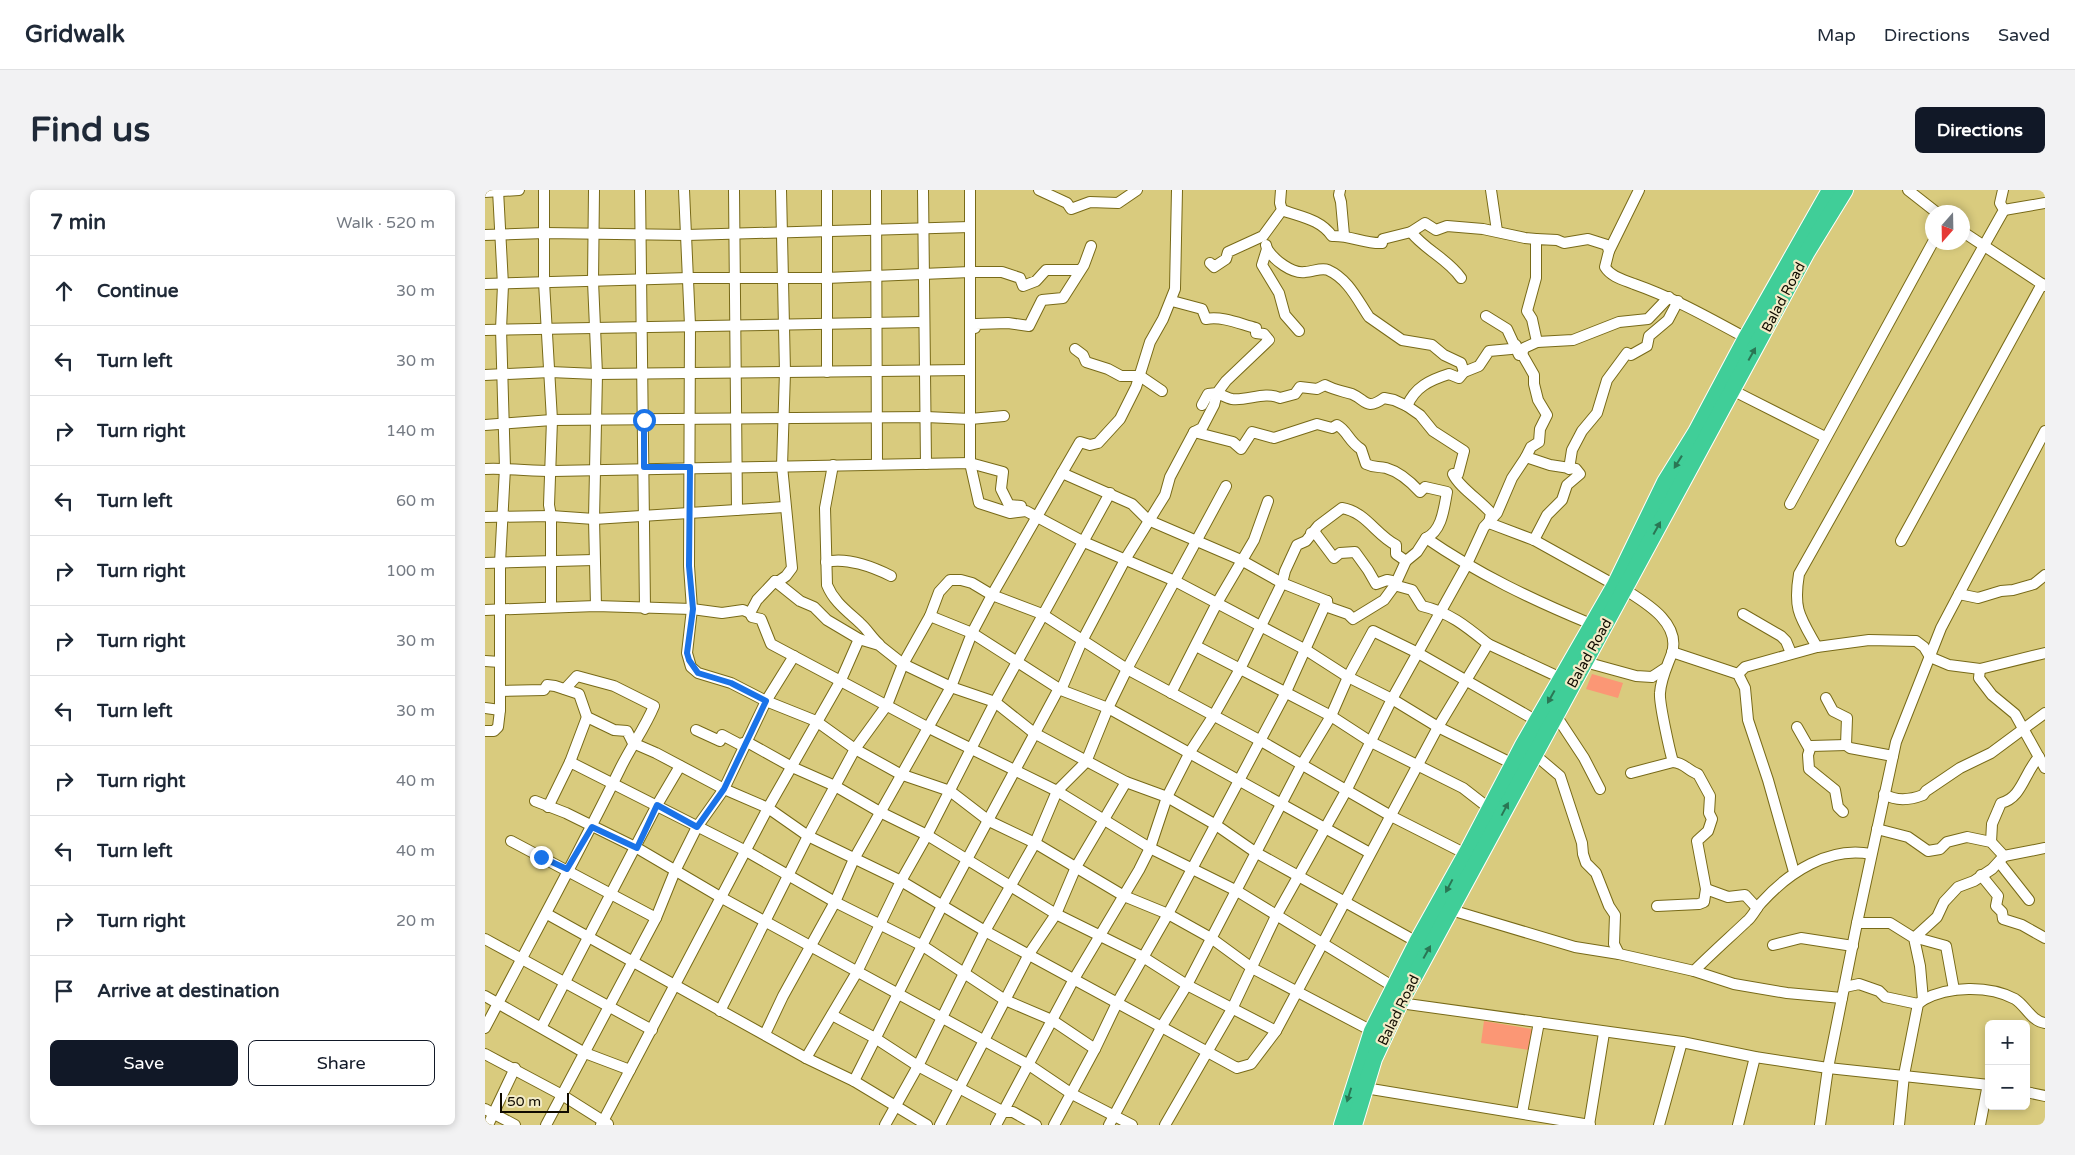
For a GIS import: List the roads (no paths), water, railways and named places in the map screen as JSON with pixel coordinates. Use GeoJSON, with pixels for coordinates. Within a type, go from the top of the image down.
{"type":"FeatureCollection","features":[{"type":"Feature","properties":{"kind":"highway","name":"Balad Road"},"geometry":{"type":"LineString","coordinates":[[1342,1125],[1372,1031],[1451,910],[1555,714],[1585,662],[1665,482],[1696,432],[1746,338],[1830,190]]}},
{"type":"Feature","properties":{"kind":"highway","name":"Balad Road"},"geometry":{"type":"LineString","coordinates":[[1354,1125],[1374,1059],[1417,942],[1467,854],[1513,764],[1591,624],[1619,587],[1732,390],[1807,252],[1845,190]]}},
{"type":"Feature","properties":{"kind":"street"},"geometry":{"type":"LineString","coordinates":[[485,192],[519,190]]}},
{"type":"Feature","properties":{"kind":"street"},"geometry":{"type":"LineString","coordinates":[[544,190],[544,282],[552,420],[549,505],[551,516],[549,562],[551,606]]}},
{"type":"Feature","properties":{"kind":"street"},"geometry":{"type":"LineString","coordinates":[[594,190],[593,281],[597,374],[594,519],[596,606]]}},
{"type":"Feature","properties":{"kind":"street"},"geometry":{"type":"LineString","coordinates":[[640,190],[643,280],[645,609]]}},
{"type":"Feature","properties":{"kind":"street"},"geometry":{"type":"LineString","coordinates":[[684,190],[690,325],[689,513],[693,609],[687,653],[691,666],[698,673],[731,683],[766,701],[816,721],[855,749],[900,774],[950,790],[989,821],[1035,843],[1124,896],[1168,914],[1211,938],[1252,968],[1372,1031]]}},
{"type":"Feature","properties":{"kind":"street"},"geometry":{"type":"LineString","coordinates":[[734,190],[737,510]]}},
{"type":"Feature","properties":{"kind":"street"},"geometry":{"type":"LineString","coordinates":[[750,613],[757,600],[775,581],[779,582],[792,568],[791,547],[784,508],[782,466],[785,372],[781,278],[781,190]]}},
{"type":"Feature","properties":{"kind":"street"},"geometry":{"type":"LineString","coordinates":[[827,190],[827,372]]}},
{"type":"Feature","properties":{"kind":"street"},"geometry":{"type":"LineString","coordinates":[[875,190],[877,464]]}},
{"type":"Feature","properties":{"kind":"street"},"geometry":{"type":"LineString","coordinates":[[923,190],[926,464]]}},
{"type":"Feature","properties":{"kind":"street"},"geometry":{"type":"LineString","coordinates":[[970,190],[970,463],[979,503],[1010,513],[1026,512]]}},
{"type":"Feature","properties":{"kind":"street"},"geometry":{"type":"LineString","coordinates":[[1039,190],[1067,204],[1071,208],[1090,202],[1118,203],[1137,190]]}},
{"type":"Feature","properties":{"kind":"street"},"geometry":{"type":"LineString","coordinates":[[765,1034],[810,944],[835,902],[854,859],[927,726],[951,687],[973,633],[992,595],[1036,518],[1080,442],[1090,445],[1098,443],[1117,424],[1140,376],[1150,342],[1172,301],[1175,289],[1177,190]]}},
{"type":"Feature","properties":{"kind":"street"},"geometry":{"type":"LineString","coordinates":[[1281,190],[1280,203],[1282,210]]}},
{"type":"Feature","properties":{"kind":"street"},"geometry":{"type":"LineString","coordinates":[[1340,190],[1344,235]]}},
{"type":"Feature","properties":{"kind":"street"},"geometry":{"type":"LineString","coordinates":[[1491,190],[1497,231]]}},
{"type":"Feature","properties":{"kind":"street"},"geometry":{"type":"LineString","coordinates":[[1639,190],[1609,251],[1605,267],[1617,277],[1673,299],[1746,338]]}},
{"type":"Feature","properties":{"kind":"street"},"geometry":{"type":"LineString","coordinates":[[1908,190],[1927,205]]}},
{"type":"Feature","properties":{"kind":"street"},"geometry":{"type":"LineString","coordinates":[[2003,190],[2000,203],[2004,210]]}},
{"type":"Feature","properties":{"kind":"street"},"geometry":{"type":"LineString","coordinates":[[485,731],[494,731],[497,727],[500,710],[501,563],[505,425],[501,329],[503,285],[498,191]]}},
{"type":"Feature","properties":{"kind":"street"},"geometry":{"type":"LineString","coordinates":[[2004,210],[2045,204]]}},
{"type":"Feature","properties":{"kind":"street"},"geometry":{"type":"LineString","coordinates":[[1282,210],[1313,218],[1328,230],[1332,236],[1344,235],[1367,244],[1382,244],[1383,239],[1411,232],[1425,223],[1436,230],[1447,226],[1497,231],[1525,238],[1557,240],[1564,243],[1594,240],[1607,245],[1609,251]]}},
{"type":"Feature","properties":{"kind":"street"},"geometry":{"type":"LineString","coordinates":[[1210,263],[1214,267],[1226,259],[1228,252],[1263,236],[1282,210]]}},
{"type":"Feature","properties":{"kind":"street"},"geometry":{"type":"LineString","coordinates":[[1817,648],[1800,618],[1796,603],[1799,574],[2004,210]]}},
{"type":"Feature","properties":{"kind":"street"},"geometry":{"type":"LineString","coordinates":[[485,235],[642,236],[970,227]]}},
{"type":"Feature","properties":{"kind":"street"},"geometry":{"type":"LineString","coordinates":[[1411,232],[1418,242],[1425,245],[1454,268],[1461,278]]}},
{"type":"Feature","properties":{"kind":"street"},"geometry":{"type":"LineString","coordinates":[[1263,236],[1271,256],[1291,271],[1307,272],[1313,269],[1325,269],[1343,279],[1374,321],[1402,340],[1437,347],[1443,355],[1461,363],[1463,372]]}},
{"type":"Feature","properties":{"kind":"street"},"geometry":{"type":"LineString","coordinates":[[1901,541],[2043,285],[1970,237]]}},
{"type":"Feature","properties":{"kind":"street"},"geometry":{"type":"LineString","coordinates":[[1536,239],[1536,278],[1527,311],[1532,319],[1537,342]]}},
{"type":"Feature","properties":{"kind":"street"},"geometry":{"type":"LineString","coordinates":[[970,327],[975,328],[976,324],[1008,323],[1029,326],[1042,300],[1063,298],[1079,270],[1084,265],[1091,246]]}},
{"type":"Feature","properties":{"kind":"street"},"geometry":{"type":"LineString","coordinates":[[1267,249],[1262,265],[1267,270],[1267,275],[1279,293],[1285,315],[1299,330]]}},
{"type":"Feature","properties":{"kind":"street"},"geometry":{"type":"LineString","coordinates":[[1790,504],[1929,250]]}},
{"type":"Feature","properties":{"kind":"street"},"geometry":{"type":"LineString","coordinates":[[485,284],[503,285],[689,278],[826,278],[970,272],[1010,274],[1020,278],[1023,286],[1036,281],[1046,270],[1079,270]]}},
{"type":"Feature","properties":{"kind":"street"},"geometry":{"type":"LineString","coordinates":[[1407,406],[1410,397],[1421,385],[1449,374],[1459,378],[1463,372],[1479,366],[1489,351],[1519,349],[1537,342],[1573,340],[1619,322],[1648,319],[1673,299]]}},
{"type":"Feature","properties":{"kind":"street"},"geometry":{"type":"LineString","coordinates":[[1569,469],[1572,450],[1582,431],[1597,414],[1611,373],[1627,353],[1631,355],[1647,346],[1649,336],[1668,320],[1673,299]]}},
{"type":"Feature","properties":{"kind":"street"},"geometry":{"type":"LineString","coordinates":[[855,1081],[896,994],[1034,733],[1058,690],[1061,690],[1083,641],[1126,558],[1165,494],[1171,477],[1194,432],[1202,428],[1217,393],[1226,381],[1269,340],[1265,334],[1256,333],[1256,328],[1237,324],[1224,318],[1206,319],[1202,309],[1172,301]]}},
{"type":"Feature","properties":{"kind":"street"},"geometry":{"type":"LineString","coordinates":[[1165,1125],[1232,1008],[1276,916],[1346,791],[1392,699],[1466,566],[1483,527],[1489,523],[1531,447],[1539,442],[1540,429],[1547,415],[1538,400],[1533,384],[1534,374],[1507,330],[1486,316]]}},
{"type":"Feature","properties":{"kind":"street"},"geometry":{"type":"LineString","coordinates":[[485,330],[923,322]]}},
{"type":"Feature","properties":{"kind":"street"},"geometry":{"type":"LineString","coordinates":[[1075,349],[1083,355],[1086,362],[1095,367],[1109,369],[1121,376],[1140,376],[1162,390]]}},
{"type":"Feature","properties":{"kind":"street"},"geometry":{"type":"LineString","coordinates":[[485,375],[550,372],[643,374],[970,370]]}},
{"type":"Feature","properties":{"kind":"street"},"geometry":{"type":"LineString","coordinates":[[1202,405],[1208,394],[1217,393],[1233,399],[1257,396],[1274,396],[1279,398],[1295,394],[1300,387],[1317,389],[1325,385],[1336,391],[1352,395],[1362,403],[1376,404],[1384,398],[1394,400],[1420,415],[1433,431],[1464,451],[1458,474],[1453,474],[1467,493],[1479,499],[1491,512],[1489,523]]}},
{"type":"Feature","properties":{"kind":"street"},"geometry":{"type":"LineString","coordinates":[[1732,390],[1825,437]]}},
{"type":"Feature","properties":{"kind":"street"},"geometry":{"type":"LineString","coordinates":[[485,425],[552,420],[926,417],[970,419],[1004,416]]}},
{"type":"Feature","properties":{"kind":"street"},"geometry":{"type":"LineString","coordinates":[[1194,432],[1233,442],[1241,449],[1252,432],[1274,438],[1317,424],[1332,428],[1337,425],[1342,428],[1352,444],[1361,448],[1366,464],[1374,468],[1385,467],[1408,478],[1420,492],[1425,487],[1447,492],[1440,522],[1433,535],[1426,538],[1417,552],[1406,561],[1395,585],[1384,600],[1353,619],[1348,614],[1328,607],[1327,601]]}},
{"type":"Feature","properties":{"kind":"street"},"geometry":{"type":"LineString","coordinates":[[1820,1125],[1828,1068],[1871,854],[1896,742],[1941,628],[2045,431]]}},
{"type":"Feature","properties":{"kind":"street"},"geometry":{"type":"LineString","coordinates":[[1525,457],[1550,465],[1576,469],[1580,474],[1567,485],[1562,500],[1547,515],[1534,540]]}},
{"type":"Feature","properties":{"kind":"street"},"geometry":{"type":"LineString","coordinates":[[485,469],[505,468],[551,471],[644,467],[970,463],[1003,472],[1001,489],[1009,505],[1022,507],[1036,518],[1084,542],[1126,558],[1175,581],[1306,650],[1348,677],[1392,699],[1438,727],[1513,764]]}},
{"type":"Feature","properties":{"kind":"street"},"geometry":{"type":"LineString","coordinates":[[833,465],[825,508],[827,585],[831,594],[841,603],[848,614],[861,624],[879,645],[903,664],[951,687],[995,702],[1034,733],[1086,762],[1126,782],[1167,797],[1216,824],[1255,852],[1417,942]]}},
{"type":"Feature","properties":{"kind":"street"},"geometry":{"type":"LineString","coordinates":[[1062,473],[1131,504],[1148,520],[1241,560],[1282,583],[1327,601]]}},
{"type":"Feature","properties":{"kind":"street"},"geometry":{"type":"LineString","coordinates":[[1445,502],[1459,482]]}},
{"type":"Feature","properties":{"kind":"street"},"geometry":{"type":"LineString","coordinates":[[885,1125],[918,1066],[985,931],[1035,843],[1057,791],[1086,762],[1107,708],[1195,540],[1226,486]]}},
{"type":"Feature","properties":{"kind":"street"},"geometry":{"type":"LineString","coordinates":[[806,1058],[857,972],[901,881],[927,835],[995,702],[1110,493]]}},
{"type":"Feature","properties":{"kind":"street"},"geometry":{"type":"LineString","coordinates":[[1171,693],[1217,603],[1254,540],[1268,500]]}},
{"type":"Feature","properties":{"kind":"street"},"geometry":{"type":"LineString","coordinates":[[485,517],[551,516],[594,519],[784,508]]}},
{"type":"Feature","properties":{"kind":"street"},"geometry":{"type":"LineString","coordinates":[[996,1125],[1074,978],[1101,937],[1149,848],[1167,797],[1190,752],[1214,716],[1240,669],[1282,583],[1285,570],[1297,545],[1306,541],[1311,533],[1342,508],[1349,509],[1365,519],[1388,541],[1396,545],[1396,554],[1406,561]]}},
{"type":"Feature","properties":{"kind":"street"},"geometry":{"type":"LineString","coordinates":[[1489,523],[1534,540],[1619,587],[1659,614],[1670,631],[1672,652],[1664,669],[1659,695],[1673,762]]}},
{"type":"Feature","properties":{"kind":"street"},"geometry":{"type":"LineString","coordinates":[[1311,533],[1316,534],[1334,558],[1340,552],[1355,552],[1376,584],[1387,580],[1395,585],[1412,590],[1421,606],[1440,610],[1460,621],[1488,644],[1561,678]]}},
{"type":"Feature","properties":{"kind":"street"},"geometry":{"type":"LineString","coordinates":[[1426,538],[1466,566],[1480,571],[1527,598],[1591,624]]}},
{"type":"Feature","properties":{"kind":"street"},"geometry":{"type":"LineString","coordinates":[[485,563],[594,560]]}},
{"type":"Feature","properties":{"kind":"street"},"geometry":{"type":"LineString","coordinates":[[826,562],[831,560],[862,565],[891,576]]}},
{"type":"Feature","properties":{"kind":"street"},"geometry":{"type":"LineString","coordinates":[[1959,594],[1978,598],[2034,584],[2045,575]]}},
{"type":"Feature","properties":{"kind":"street"},"geometry":{"type":"LineString","coordinates":[[721,1011],[808,836],[855,749],[887,705],[903,664],[930,616],[939,592],[950,580],[961,580],[971,583],[992,595],[1042,614],[1127,669],[1261,741],[1391,816],[1467,854]]}},
{"type":"Feature","properties":{"kind":"street"},"geometry":{"type":"LineString","coordinates":[[775,581],[799,601],[814,607],[827,620],[859,639],[879,645]]}},
{"type":"Feature","properties":{"kind":"street"},"geometry":{"type":"LineString","coordinates":[[1055,1125],[1117,1003],[1168,914],[1261,741],[1306,650],[1327,601]]}},
{"type":"Feature","properties":{"kind":"street"},"geometry":{"type":"LineString","coordinates":[[485,610],[551,606],[693,609],[722,613],[743,610],[750,613],[753,617],[761,619],[771,644],[1014,771],[1057,791],[1149,848],[1237,891],[1323,945],[1397,995],[1604,1033],[1681,1042],[1755,1058],[1828,1068],[1985,1084]]}},
{"type":"Feature","properties":{"kind":"street"},"geometry":{"type":"LineString","coordinates":[[1743,614],[1781,636],[1786,641],[1791,653]]}},
{"type":"Feature","properties":{"kind":"street"},"geometry":{"type":"LineString","coordinates":[[930,616],[973,633],[1018,660],[1061,690],[1107,708],[1190,752],[1281,805],[1370,853]]}},
{"type":"Feature","properties":{"kind":"street"},"geometry":{"type":"LineString","coordinates":[[1111,1120],[1161,1026],[1187,985],[1302,764],[1331,716],[1348,677],[1373,631],[1418,653],[1537,721]]}},
{"type":"Feature","properties":{"kind":"street"},"geometry":{"type":"LineString","coordinates":[[485,1054],[515,1068],[562,1095],[604,1124],[629,1070],[652,1030],[674,984],[722,898],[768,808],[841,680],[859,639]]}},
{"type":"Feature","properties":{"kind":"street"},"geometry":{"type":"LineString","coordinates":[[1738,674],[1745,667],[1791,653],[1869,640],[1915,641],[1924,647],[1930,657],[1949,665],[1980,669],[2045,653]]}},
{"type":"Feature","properties":{"kind":"street"},"geometry":{"type":"LineString","coordinates":[[587,717],[615,730],[627,731],[633,743],[724,789],[768,808],[808,836],[901,881],[985,931],[1237,1068],[1251,1064],[1276,1030],[1438,727],[1488,644]]}},
{"type":"Feature","properties":{"kind":"street"},"geometry":{"type":"LineString","coordinates":[[1196,646],[1285,694],[1331,716],[1371,742],[1463,788],[1490,809]]}},
{"type":"Feature","properties":{"kind":"street"},"geometry":{"type":"LineString","coordinates":[[1672,652],[1738,674],[1745,688],[1748,720],[1768,780],[1794,872]]}},
{"type":"Feature","properties":{"kind":"street"},"geometry":{"type":"LineString","coordinates":[[546,1125],[656,918],[675,871],[697,827],[724,789],[766,701],[794,656]]}},
{"type":"Feature","properties":{"kind":"street"},"geometry":{"type":"LineString","coordinates":[[485,661],[500,662]]}},
{"type":"Feature","properties":{"kind":"street"},"geometry":{"type":"LineString","coordinates":[[1585,662],[1636,676],[1652,677],[1664,669]]}},
{"type":"Feature","properties":{"kind":"street"},"geometry":{"type":"LineString","coordinates":[[1980,669],[1979,678],[1992,695],[2015,714],[2045,768]]}},
{"type":"Feature","properties":{"kind":"street"},"geometry":{"type":"LineString","coordinates":[[485,1028],[547,914],[567,869],[592,827],[613,782],[654,706],[614,686],[577,676],[565,689]]}},
{"type":"Feature","properties":{"kind":"street"},"geometry":{"type":"LineString","coordinates":[[500,691],[544,690],[547,686],[579,694],[587,717],[570,762],[549,807]]}},
{"type":"Feature","properties":{"kind":"street"},"geometry":{"type":"LineString","coordinates":[[1826,698],[1833,711],[1847,718],[1846,745]]}},
{"type":"Feature","properties":{"kind":"street"},"geometry":{"type":"LineString","coordinates":[[485,708],[500,710]]}},
{"type":"Feature","properties":{"kind":"street"},"geometry":{"type":"LineString","coordinates":[[1884,794],[1893,799],[1909,799],[1923,794],[1960,768],[1991,753],[2045,713]]}},
{"type":"Feature","properties":{"kind":"street"},"geometry":{"type":"LineString","coordinates":[[1555,714],[1584,758],[1600,789]]}},
{"type":"Feature","properties":{"kind":"street"},"geometry":{"type":"LineString","coordinates":[[1797,727],[1809,748],[1809,769],[1835,790],[1838,807],[1843,812]]}},
{"type":"Feature","properties":{"kind":"street"},"geometry":{"type":"LineString","coordinates":[[696,730],[720,740],[721,735],[739,744],[747,742],[792,767],[835,786],[880,812],[927,835],[1056,914],[1143,956],[1187,985],[1276,1030]]}},
{"type":"Feature","properties":{"kind":"street"},"geometry":{"type":"LineString","coordinates":[[1809,748],[1811,746],[1846,745],[1850,748],[1893,756]]}},
{"type":"Feature","properties":{"kind":"street"},"geometry":{"type":"LineString","coordinates":[[1534,754],[1560,776],[1582,844],[1583,854],[1587,863],[1596,873],[1615,915],[1614,944],[1619,954]]}},
{"type":"Feature","properties":{"kind":"street"},"geometry":{"type":"LineString","coordinates":[[2029,900],[1991,842],[1992,824],[2001,803],[2009,800],[2021,788],[2027,772],[2039,757]]}},
{"type":"Feature","properties":{"kind":"street"},"geometry":{"type":"LineString","coordinates":[[570,762],[613,782],[746,851],[790,874],[835,902],[923,946],[1005,1000],[1053,1020],[1095,1049]]}},
{"type":"Feature","properties":{"kind":"street"},"geometry":{"type":"LineString","coordinates":[[1631,773],[1673,762],[1683,763],[1693,773],[1698,774],[1710,796],[1709,813],[1712,819],[1708,831],[1697,841],[1706,890],[1704,902],[1699,904],[1657,906]]}},
{"type":"Feature","properties":{"kind":"street"},"geometry":{"type":"LineString","coordinates":[[542,1026],[588,936],[637,848],[657,805],[681,766]]}},
{"type":"Feature","properties":{"kind":"street"},"geometry":{"type":"LineString","coordinates":[[940,1125],[1029,954],[1056,914],[1076,867],[1126,782]]}},
{"type":"Feature","properties":{"kind":"street"},"geometry":{"type":"LineString","coordinates":[[535,801],[566,813],[637,848],[722,898],[810,944],[896,994],[942,1017],[983,1042],[1029,1065],[1111,1120],[1132,1125]]}},
{"type":"Feature","properties":{"kind":"street"},"geometry":{"type":"LineString","coordinates":[[1877,829],[1908,837],[1928,851],[1940,849],[1947,842],[1960,838],[1991,842]]}},
{"type":"Feature","properties":{"kind":"street"},"geometry":{"type":"LineString","coordinates":[[511,841],[567,869],[611,895],[656,918]]}},
{"type":"Feature","properties":{"kind":"street"},"geometry":{"type":"LineString","coordinates":[[1915,938],[1937,917],[1945,902],[1958,886],[1974,881],[2001,859],[2045,848]]}},
{"type":"Feature","properties":{"kind":"street"},"geometry":{"type":"LineString","coordinates":[[1694,971],[1749,919],[1757,908],[1794,872],[1818,861],[1847,852],[1871,854]]}},
{"type":"Feature","properties":{"kind":"street"},"geometry":{"type":"LineString","coordinates":[[1981,875],[1998,896],[1996,906],[2002,912],[2003,919],[2022,924],[2045,938]]}},
{"type":"Feature","properties":{"kind":"street"},"geometry":{"type":"LineString","coordinates":[[1706,890],[1728,897],[1736,894],[1745,895],[1757,908]]}},
{"type":"Feature","properties":{"kind":"street"},"geometry":{"type":"LineString","coordinates":[[1451,910],[1575,947],[1619,954],[1694,971],[1734,984],[1760,989],[1842,998]]}},
{"type":"Feature","properties":{"kind":"street"},"geometry":{"type":"LineString","coordinates":[[547,914],[806,1058],[855,1081],[927,1125]]}},
{"type":"Feature","properties":{"kind":"street"},"geometry":{"type":"LineString","coordinates":[[1857,923],[1890,923],[1915,938],[1946,946],[1954,990]]}},
{"type":"Feature","properties":{"kind":"street"},"geometry":{"type":"LineString","coordinates":[[1773,945],[1801,938],[1853,946]]}},
{"type":"Feature","properties":{"kind":"street"},"geometry":{"type":"LineString","coordinates":[[1899,1125],[1904,1075],[1921,1002],[1920,966],[1915,938]]}},
{"type":"Feature","properties":{"kind":"street"},"geometry":{"type":"LineString","coordinates":[[485,939],[652,1030]]}},
{"type":"Feature","properties":{"kind":"street"},"geometry":{"type":"LineString","coordinates":[[1845,987],[1859,984],[1879,991],[1885,997],[1921,1002],[1932,995],[1954,990],[1978,990],[2016,1000],[2039,1022],[2045,1023]]}},
{"type":"Feature","properties":{"kind":"street"},"geometry":{"type":"LineString","coordinates":[[485,996],[542,1026],[585,1053],[629,1070]]}},
{"type":"Feature","properties":{"kind":"street"},"geometry":{"type":"LineString","coordinates":[[832,1015],[875,1038],[918,1066],[1004,1112],[1013,1112],[1036,1125]]}},
{"type":"Feature","properties":{"kind":"street"},"geometry":{"type":"LineString","coordinates":[[1522,1113],[1539,1022]]}},
{"type":"Feature","properties":{"kind":"street"},"geometry":{"type":"LineString","coordinates":[[1365,1088],[1589,1125],[1604,1033]]}},
{"type":"Feature","properties":{"kind":"street"},"geometry":{"type":"LineString","coordinates":[[1659,1125],[1681,1042]]}},
{"type":"Feature","properties":{"kind":"street"},"geometry":{"type":"LineString","coordinates":[[1738,1125],[1755,1058]]}},
{"type":"Feature","properties":{"kind":"street"},"geometry":{"type":"LineString","coordinates":[[488,1125],[490,1111],[515,1068]]}},
{"type":"Feature","properties":{"kind":"street"},"geometry":{"type":"LineString","coordinates":[[2030,1093],[2045,1096]]}},
{"type":"Feature","properties":{"kind":"street"},"geometry":{"type":"LineString","coordinates":[[1980,1125],[1985,1099]]}},
{"type":"Feature","properties":{"kind":"street"},"geometry":{"type":"LineString","coordinates":[[490,1111],[515,1125]]}}]}
